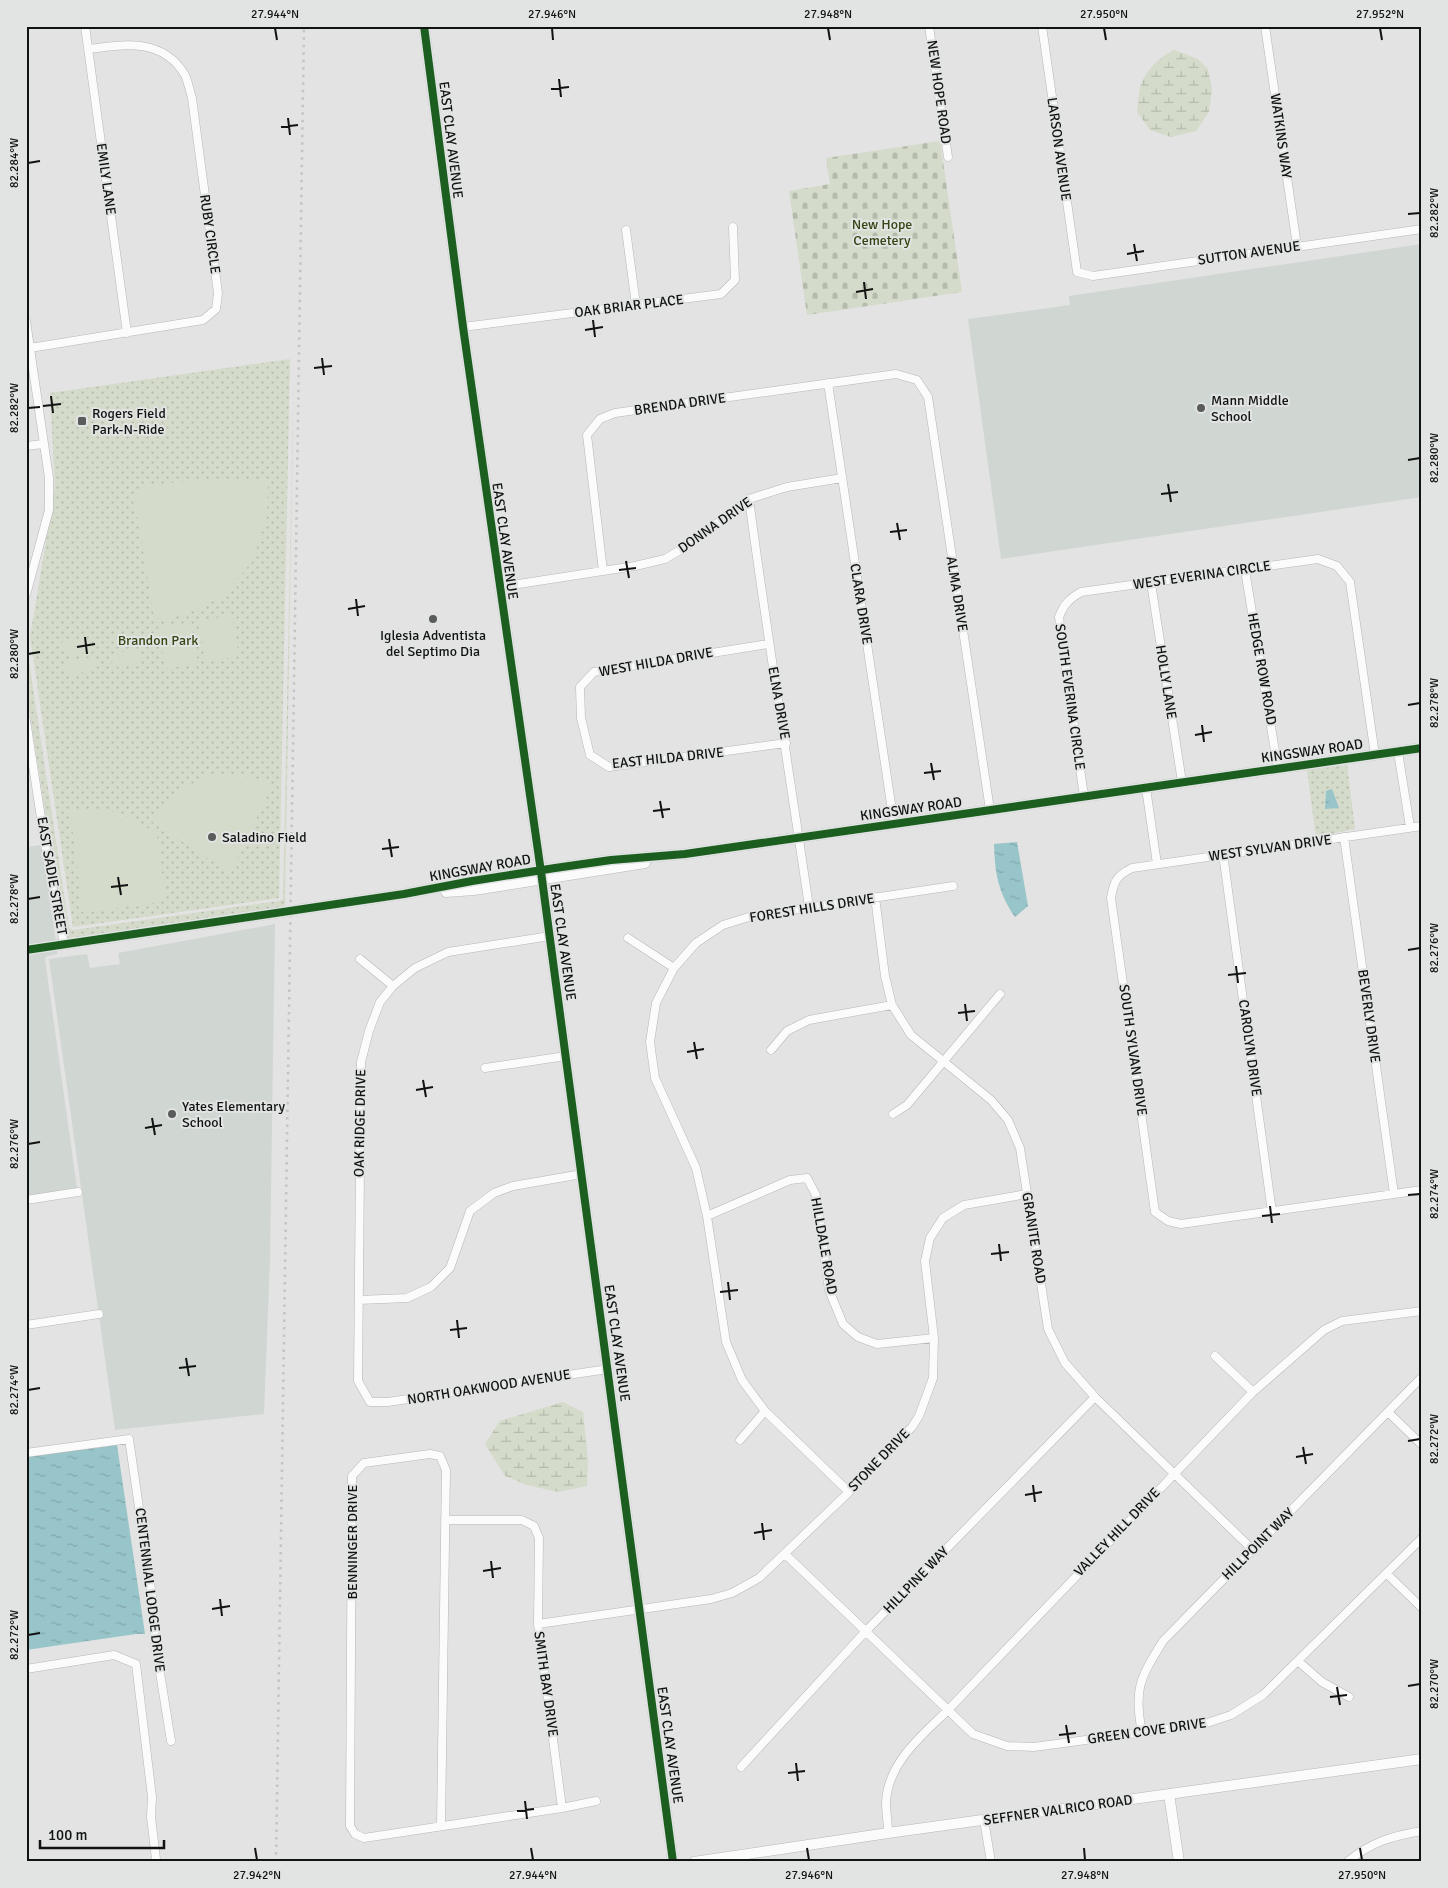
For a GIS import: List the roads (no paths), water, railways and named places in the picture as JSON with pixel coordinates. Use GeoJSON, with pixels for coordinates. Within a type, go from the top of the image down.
{"type":"FeatureCollection","features":[{"type":"Feature","properties":{"kind":"street","name":"EMILY LANE"},"geometry":{"type":"LineString","coordinates":[[85,26],[127,333]]}},
{"type":"Feature","properties":{"kind":"street","name":"EAST CLAY AVENUE"},"geometry":{"type":"LineString","coordinates":[[424,26],[499,587],[542,875],[673,1862]]}},
{"type":"Feature","properties":{"kind":"street","name":"NEW HOPE ROAD"},"geometry":{"type":"LineString","coordinates":[[929,26],[948,157]]}},
{"type":"Feature","properties":{"kind":"street","name":"LARSON AVENUE"},"geometry":{"type":"LineString","coordinates":[[1042,26],[1077,272]]}},
{"type":"Feature","properties":{"kind":"street","name":"WATKINS WAY"},"geometry":{"type":"LineString","coordinates":[[1265,26],[1297,246]]}},
{"type":"Feature","properties":{"kind":"street","name":"RUBY CIRCLE"},"geometry":{"type":"LineString","coordinates":[[30,348],[203,320],[216,309],[218,292],[192,98],[185,76],[170,57],[147,46],[128,44],[89,49]]}},
{"type":"Feature","properties":{"kind":"street","name":"OAK BRIAR PLACE"},"geometry":{"type":"LineString","coordinates":[[463,327],[721,294],[735,280],[733,227]]}},
{"type":"Feature","properties":{"kind":"street","name":"SUTTON AVENUE"},"geometry":{"type":"LineString","coordinates":[[1077,272],[1093,276],[1422,229]]}},
{"type":"Feature","properties":{"kind":"street"},"geometry":{"type":"LineString","coordinates":[[626,230],[636,305]]}},
{"type":"Feature","properties":{"kind":"street"},"geometry":{"type":"LineString","coordinates":[[26,322],[49,478],[49,510],[26,595]]}},
{"type":"Feature","properties":{"kind":"street","name":"BRENDA DRIVE"},"geometry":{"type":"LineString","coordinates":[[603,571],[587,435],[600,418],[615,413],[896,374],[917,380]]}},
{"type":"Feature","properties":{"kind":"street","name":"ALMA DRIVE"},"geometry":{"type":"LineString","coordinates":[[917,380],[928,397],[990,810]]}},
{"type":"Feature","properties":{"kind":"street","name":"CLARA DRIVE"},"geometry":{"type":"LineString","coordinates":[[828,383],[894,824]]}},
{"type":"Feature","properties":{"kind":"street"},"geometry":{"type":"LineString","coordinates":[[26,446],[43,444]]}},
{"type":"Feature","properties":{"kind":"street","name":"DONNA DRIVE"},"geometry":{"type":"LineString","coordinates":[[499,587],[635,566],[665,559],[687,546],[749,499],[788,486],[842,478]]}},
{"type":"Feature","properties":{"kind":"street","name":"ELNA DRIVE"},"geometry":{"type":"LineString","coordinates":[[749,499],[768,644],[786,743],[809,906]]}},
{"type":"Feature","properties":{"kind":"street","name":"WEST EVERINA CIRCLE"},"geometry":{"type":"LineString","coordinates":[[1069,599],[1082,592],[1318,559],[1337,566],[1350,582],[1375,755]]}},
{"type":"Feature","properties":{"kind":"street","name":"HEDGE ROW ROAD"},"geometry":{"type":"LineString","coordinates":[[1245,570],[1278,769]]}},
{"type":"Feature","properties":{"kind":"street","name":"HOLLY LANE"},"geometry":{"type":"LineString","coordinates":[[1151,583],[1182,782]]}},
{"type":"Feature","properties":{"kind":"street","name":"SOUTH EVERINA CIRCLE"},"geometry":{"type":"LineString","coordinates":[[1069,599],[1063,606],[1059,617],[1084,797]]}},
{"type":"Feature","properties":{"kind":"street","name":"WEST HILDA DRIVE"},"geometry":{"type":"LineString","coordinates":[[581,718],[580,687],[594,672],[768,644]]}},
{"type":"Feature","properties":{"kind":"street","name":"EAST HILDA DRIVE"},"geometry":{"type":"LineString","coordinates":[[581,718],[590,755],[609,767],[786,743]]}},
{"type":"Feature","properties":{"kind":"street","name":"EAST SADIE STREET"},"geometry":{"type":"LineString","coordinates":[[26,720],[49,870],[64,944]]}},
{"type":"Feature","properties":{"kind":"street","name":"KINGSWAY ROAD"},"geometry":{"type":"LineString","coordinates":[[26,950],[404,894],[474,890],[542,875],[614,869],[684,854],[1422,748]]}},
{"type":"Feature","properties":{"kind":"street"},"geometry":{"type":"LineString","coordinates":[[1398,752],[1410,827]]}},
{"type":"Feature","properties":{"kind":"street"},"geometry":{"type":"LineString","coordinates":[[1146,788],[1157,864]]}},
{"type":"Feature","properties":{"kind":"street","name":"WEST SYLVAN DRIVE"},"geometry":{"type":"LineString","coordinates":[[1120,874],[1132,868],[1157,864],[1422,826]]}},
{"type":"Feature","properties":{"kind":"street","name":"BEVERLY DRIVE"},"geometry":{"type":"LineString","coordinates":[[1344,837],[1394,1194]]}},
{"type":"Feature","properties":{"kind":"street","name":"CAROLYN DRIVE"},"geometry":{"type":"LineString","coordinates":[[1223,854],[1272,1212]]}},
{"type":"Feature","properties":{"kind":"street","name":"SOUTH SYLVAN DRIVE"},"geometry":{"type":"LineString","coordinates":[[1120,874],[1113,885],[1111,898],[1155,1212],[1168,1221],[1180,1224],[1272,1212]]}},
{"type":"Feature","properties":{"kind":"street","name":"FOREST HILLS DRIVE"},"geometry":{"type":"LineString","coordinates":[[848,1492],[765,1411],[742,1380],[726,1342],[706,1216],[696,1168],[655,1078],[650,1042],[656,1003],[674,968],[696,943],[724,925],[752,916],[809,906],[953,886]]}},
{"type":"Feature","properties":{"kind":"street","name":"GRANITE ROAD"},"geometry":{"type":"LineString","coordinates":[[875,898],[885,976],[892,1005],[911,1035],[991,1100],[1008,1120],[1020,1148],[1048,1329],[1065,1363],[1096,1396],[1253,1550]]}},
{"type":"Feature","properties":{"kind":"street","name":"OAK RIDGE DRIVE"},"geometry":{"type":"LineString","coordinates":[[370,1402],[358,1381],[361,1062],[369,1031],[380,1002],[393,986],[416,968],[448,952],[550,936]]}},
{"type":"Feature","properties":{"kind":"street"},"geometry":{"type":"LineString","coordinates":[[628,938],[674,968]]}},
{"type":"Feature","properties":{"kind":"street"},"geometry":{"type":"LineString","coordinates":[[360,959],[393,986]]}},
{"type":"Feature","properties":{"kind":"street"},"geometry":{"type":"LineString","coordinates":[[893,1114],[908,1104],[1000,994]]}},
{"type":"Feature","properties":{"kind":"street"},"geometry":{"type":"LineString","coordinates":[[771,1050],[787,1030],[809,1020],[892,1005]]}},
{"type":"Feature","properties":{"kind":"street"},"geometry":{"type":"LineString","coordinates":[[485,1068],[566,1056]]}},
{"type":"Feature","properties":{"kind":"street"},"geometry":{"type":"LineString","coordinates":[[359,1300],[407,1298],[431,1287],[450,1268],[470,1211],[494,1193],[514,1186],[582,1174]]}},
{"type":"Feature","properties":{"kind":"street","name":"HILLDALE ROAD"},"geometry":{"type":"LineString","coordinates":[[706,1216],[790,1180],[807,1178],[816,1195],[829,1290],[843,1324],[858,1338],[877,1344],[934,1338]]}},
{"type":"Feature","properties":{"kind":"street"},"geometry":{"type":"LineString","coordinates":[[1272,1212],[1422,1190]]}},
{"type":"Feature","properties":{"kind":"street"},"geometry":{"type":"LineString","coordinates":[[26,1200],[78,1192]]}},
{"type":"Feature","properties":{"kind":"street","name":"STONE DRIVE"},"geometry":{"type":"LineString","coordinates":[[538,1624],[711,1599],[732,1593],[759,1578],[848,1492],[912,1427],[919,1416],[933,1378],[934,1338],[925,1261],[930,1238],[943,1218],[964,1205],[1027,1194]]}},
{"type":"Feature","properties":{"kind":"street","name":"VALLEY HILL DRIVE"},"geometry":{"type":"LineString","coordinates":[[888,1833],[886,1801],[891,1777],[913,1744],[948,1711],[1174,1472],[1253,1392],[1324,1330],[1342,1321],[1422,1310]]}},
{"type":"Feature","properties":{"kind":"street"},"geometry":{"type":"LineString","coordinates":[[26,1325],[99,1314]]}},
{"type":"Feature","properties":{"kind":"street"},"geometry":{"type":"LineString","coordinates":[[1215,1356],[1253,1392]]}},
{"type":"Feature","properties":{"kind":"street","name":"NORTH OAKWOOD AVENUE"},"geometry":{"type":"LineString","coordinates":[[370,1402],[388,1402],[608,1369]]}},
{"type":"Feature","properties":{"kind":"street","name":"HILLPOINT WAY"},"geometry":{"type":"LineString","coordinates":[[1142,1732],[1138,1713],[1138,1695],[1142,1676],[1163,1641],[1422,1377]]}},
{"type":"Feature","properties":{"kind":"street","name":"HILLPINE WAY"},"geometry":{"type":"LineString","coordinates":[[741,1767],[865,1632],[1096,1396]]}},
{"type":"Feature","properties":{"kind":"street"},"geometry":{"type":"LineString","coordinates":[[740,1440],[765,1411]]}},
{"type":"Feature","properties":{"kind":"street"},"geometry":{"type":"LineString","coordinates":[[1388,1412],[1422,1445]]}},
{"type":"Feature","properties":{"kind":"street","name":"CENTENNIAL LODGE DRIVE"},"geometry":{"type":"LineString","coordinates":[[26,1453],[129,1439],[152,1596],[155,1642],[171,1741]]}},
{"type":"Feature","properties":{"kind":"street","name":"BENNINGER DRIVE"},"geometry":{"type":"LineString","coordinates":[[430,1454],[440,1456],[446,1470],[441,1826],[364,1838],[355,1834],[350,1826],[352,1476],[364,1463],[430,1454]]}},
{"type":"Feature","properties":{"kind":"street","name":"SMITH BAY DRIVE"},"geometry":{"type":"LineString","coordinates":[[445,1520],[522,1520],[534,1526],[539,1538],[538,1624],[562,1808]]}},
{"type":"Feature","properties":{"kind":"street","name":"GREEN COVE DRIVE"},"geometry":{"type":"LineString","coordinates":[[785,1554],[973,1734],[1007,1746],[1034,1746],[1204,1724],[1231,1715],[1263,1696],[1422,1538]]}},
{"type":"Feature","properties":{"kind":"street"},"geometry":{"type":"LineString","coordinates":[[1387,1574],[1422,1608]]}},
{"type":"Feature","properties":{"kind":"street"},"geometry":{"type":"LineString","coordinates":[[26,1669],[114,1655],[136,1664],[152,1797],[151,1817],[156,1859],[154,1862]]}},
{"type":"Feature","properties":{"kind":"street"},"geometry":{"type":"LineString","coordinates":[[1299,1662],[1322,1682],[1349,1698]]}},
{"type":"Feature","properties":{"kind":"street","name":"SEFFNER VALRICO ROAD"},"geometry":{"type":"LineString","coordinates":[[694,1862],[888,1833],[1422,1759]]}},
{"type":"Feature","properties":{"kind":"street"},"geometry":{"type":"LineString","coordinates":[[1169,1794],[1180,1862]]}},
{"type":"Feature","properties":{"kind":"street"},"geometry":{"type":"LineString","coordinates":[[441,1826],[596,1801]]}},
{"type":"Feature","properties":{"kind":"street"},"geometry":{"type":"LineString","coordinates":[[984,1820],[991,1862]]}},
{"type":"Feature","properties":{"kind":"street"},"geometry":{"type":"LineString","coordinates":[[1348,1862],[1363,1849],[1396,1835],[1422,1832]]}},
{"type":"Feature","properties":{"kind":"water"},"geometry":{"type":"Polygon","coordinates":[[[1332,789],[1339,808],[1325,809],[1326,791],[1332,789]]]}},
{"type":"Feature","properties":{"kind":"water"},"geometry":{"type":"Polygon","coordinates":[[[1017,842],[1028,906],[1015,917],[998,882],[994,844],[1017,842]]]}},
{"type":"Feature","properties":{"kind":"water"},"geometry":{"type":"Polygon","coordinates":[[[117,1445],[145,1634],[26,1650],[26,1457],[117,1445]]]}},
{"type":"Feature","properties":{"kind":"railway"},"geometry":{"type":"LineString","coordinates":[[276,1862],[304,26]]}},
{"type":"Feature","properties":{"kind":"place","name":"Mann Middle School"},"geometry":{"type":"Point","coordinates":[1201,408]}},
{"type":"Feature","properties":{"kind":"place","name":"Rogers Field Park-N-Ride"},"geometry":{"type":"Point","coordinates":[82,421]}},
{"type":"Feature","properties":{"kind":"place","name":"Iglesia Adventista del Septimo Dia"},"geometry":{"type":"Point","coordinates":[433,619]}},
{"type":"Feature","properties":{"kind":"place","name":"Saladino Field"},"geometry":{"type":"Point","coordinates":[212,837]}},
{"type":"Feature","properties":{"kind":"place","name":"Yates Elementary School"},"geometry":{"type":"Point","coordinates":[172,1114]}},
{"type":"Feature","properties":{"kind":"park label","name":"New Hope Cemetery"},"geometry":{"type":"Point","coordinates":[882,232]}},
{"type":"Feature","properties":{"kind":"park label","name":"Brandon Park"},"geometry":{"type":"Point","coordinates":[158,640]}}]}
